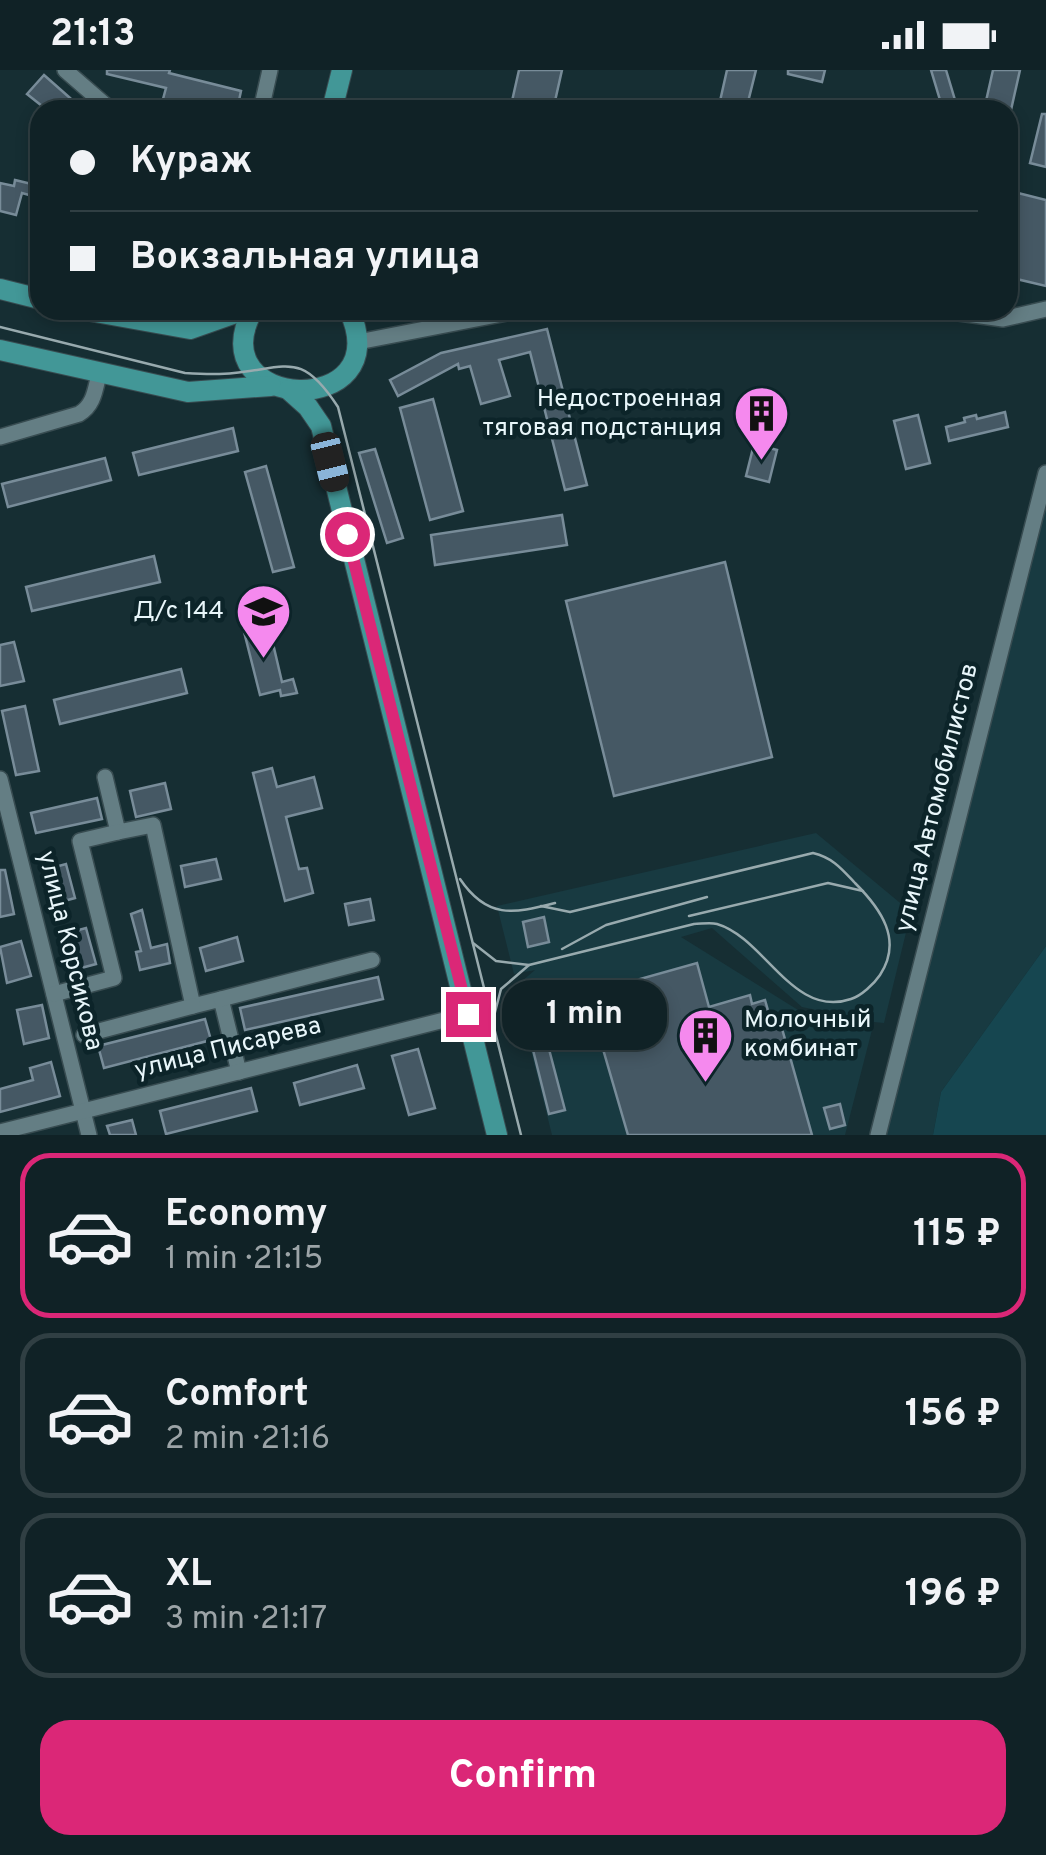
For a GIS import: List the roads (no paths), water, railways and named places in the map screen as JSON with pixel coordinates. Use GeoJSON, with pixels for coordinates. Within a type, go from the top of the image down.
{"type":"FeatureCollection","features":[{"type":"Feature","properties":{"kind":"main road"},"geometry":{"type":"LineString","coordinates":[[334,100],[342,70]]}},
{"type":"Feature","properties":{"kind":"main road"},"geometry":{"type":"LineString","coordinates":[[0,289],[30,296]]}},
{"type":"Feature","properties":{"kind":"main road"},"geometry":{"type":"LineString","coordinates":[[140,320],[190,329],[216,320]]}},
{"type":"Feature","properties":{"kind":"main road"},"geometry":{"type":"LineString","coordinates":[[250,320],[244,338],[253,372],[308,407],[321,426],[496,1135]]}},
{"type":"Feature","properties":{"kind":"main road"},"geometry":{"type":"LineString","coordinates":[[321,426],[334,383],[355,360],[358,342],[352,320]]}},
{"type":"Feature","properties":{"kind":"main road"},"geometry":{"type":"LineString","coordinates":[[0,350],[188,392],[318,388],[334,383]]}},
{"type":"Feature","properties":{"kind":"street"},"geometry":{"type":"LineString","coordinates":[[65,70],[100,100]]}},
{"type":"Feature","properties":{"kind":"street"},"geometry":{"type":"LineString","coordinates":[[263,100],[270,70]]}},
{"type":"Feature","properties":{"kind":"street"},"geometry":{"type":"LineString","coordinates":[[1018,316],[1046,309]]}},
{"type":"Feature","properties":{"kind":"street"},"geometry":{"type":"LineString","coordinates":[[358,342],[471,320]]}},
{"type":"Feature","properties":{"kind":"street"},"geometry":{"type":"LineString","coordinates":[[0,437],[79,414],[93,399],[98,374]]}},
{"type":"Feature","properties":{"kind":"street","name":"улица Автомобилистов"},"geometry":{"type":"LineString","coordinates":[[878,1135],[1046,473]]}},
{"type":"Feature","properties":{"kind":"street"},"geometry":{"type":"LineString","coordinates":[[105,777],[118,832]]}},
{"type":"Feature","properties":{"kind":"street","name":"улица Корсикова"},"geometry":{"type":"LineString","coordinates":[[0,780],[89,1135]]}},
{"type":"Feature","properties":{"kind":"street"},"geometry":{"type":"LineString","coordinates":[[54,994],[114,978],[80,840],[153,825],[193,1006]]}},
{"type":"Feature","properties":{"kind":"street"},"geometry":{"type":"LineString","coordinates":[[84,1035],[372,960]]}},
{"type":"Feature","properties":{"kind":"street"},"geometry":{"type":"LineString","coordinates":[[221,1000],[239,1072]]}},
{"type":"Feature","properties":{"kind":"street","name":"улица Писарева"},"geometry":{"type":"LineString","coordinates":[[0,1132],[468,1014]]}},
{"type":"Feature","properties":{"kind":"tram line"},"geometry":{"type":"LineString","coordinates":[[0,327],[185,373],[294,367],[314,378],[338,407],[521,1135]]}},
{"type":"Feature","properties":{"kind":"tram line"},"geometry":{"type":"LineString","coordinates":[[473,943],[496,961],[529,965],[694,924],[714,923],[750,944],[796,988],[812,998],[831,1002],[851,999],[867,989],[880,975],[889,950],[886,926],[873,903],[836,864],[813,853],[570,912],[541,906]]}},
{"type":"Feature","properties":{"kind":"tram line"},"geometry":{"type":"LineString","coordinates":[[460,879],[480,901],[502,910],[526,910],[555,903]]}},
{"type":"Feature","properties":{"kind":"tram line"},"geometry":{"type":"LineString","coordinates":[[689,916],[828,883],[863,891]]}},
{"type":"Feature","properties":{"kind":"tram line"},"geometry":{"type":"LineString","coordinates":[[562,949],[606,925],[707,897]]}},
{"type":"Feature","properties":{"kind":"tram line"},"geometry":{"type":"LineString","coordinates":[[494,1016],[501,989],[529,965]]}},
{"type":"Feature","properties":{"kind":"place","name":"Недостроенная тяговая подстанция"},"geometry":{"type":"Point","coordinates":[761,463]}},
{"type":"Feature","properties":{"kind":"place","name":"Д/с 144"},"geometry":{"type":"Point","coordinates":[263,661]}},
{"type":"Feature","properties":{"kind":"place","name":"Молочный комбинат"},"geometry":{"type":"Point","coordinates":[705,1084]}}]}
